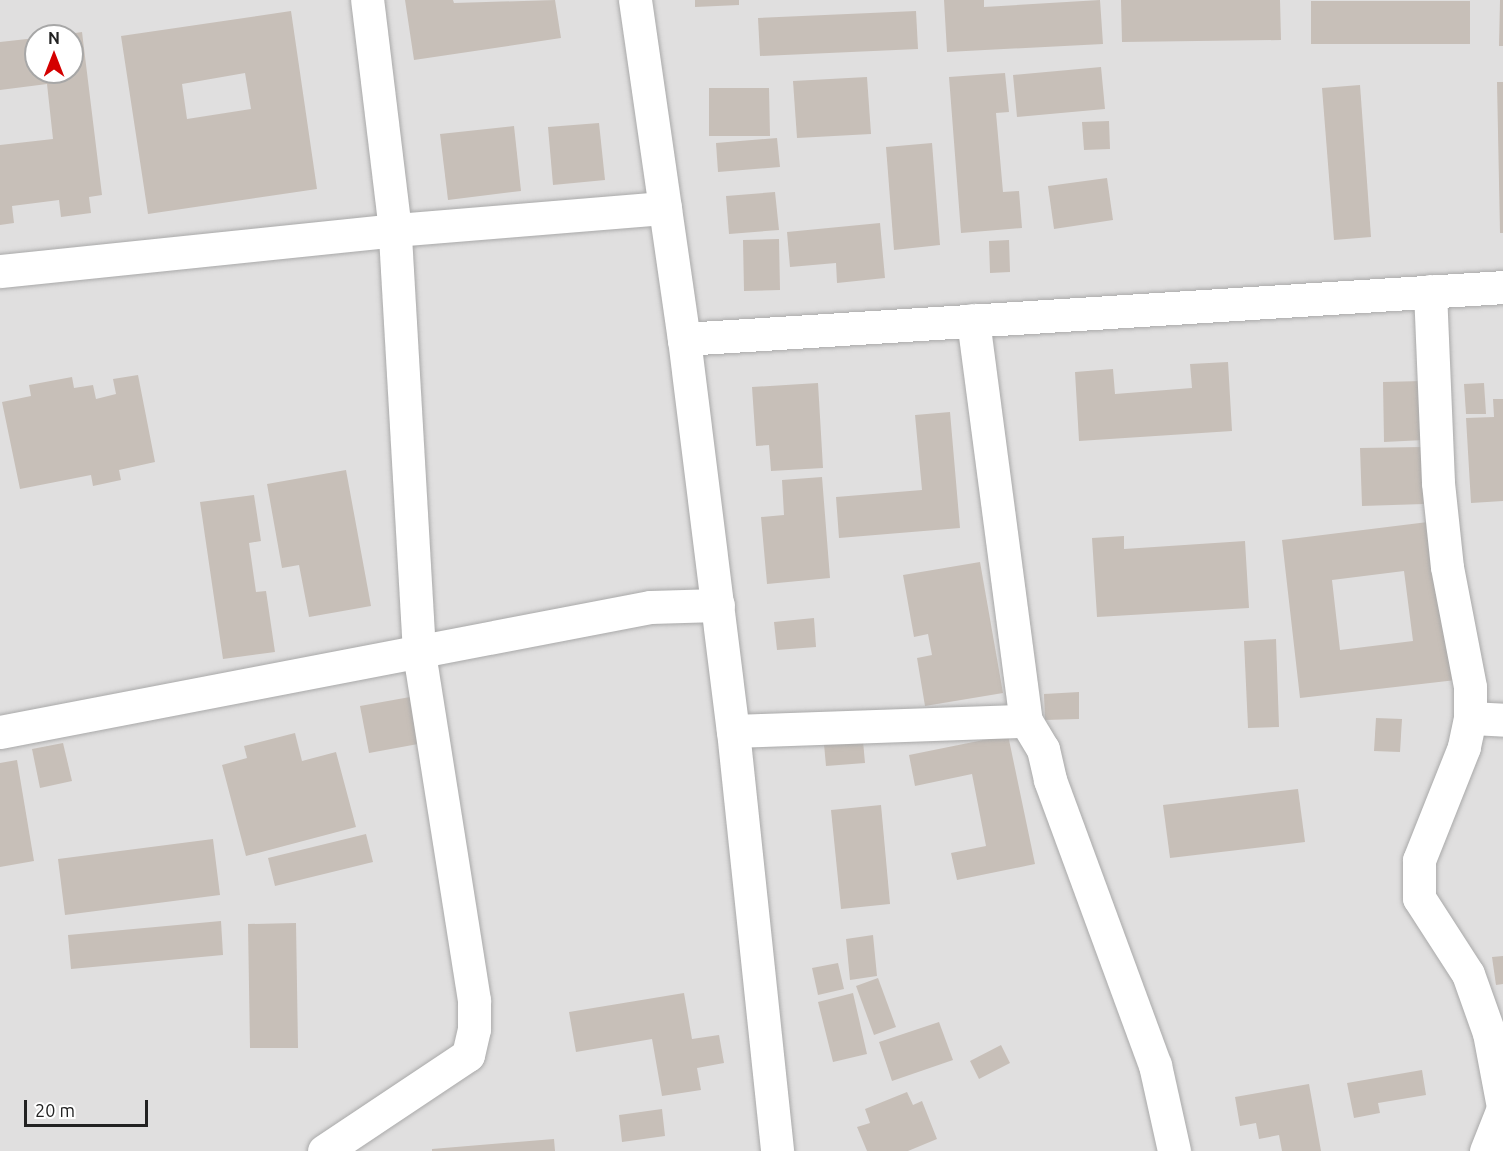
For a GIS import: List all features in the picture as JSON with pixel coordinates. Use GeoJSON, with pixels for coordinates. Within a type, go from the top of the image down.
{"type":"FeatureCollection","features":[{"type":"Feature","properties":{"kind":"street"},"geometry":{"type":"LineString","coordinates":[[324,1151],[468,1055],[474,1029],[474,1000],[419,652],[395,230],[367,0]]}},
{"type":"Feature","properties":{"kind":"street"},"geometry":{"type":"LineString","coordinates":[[635,0],[684,339],[718,605],[777,1151]]}},
{"type":"Feature","properties":{"kind":"street"},"geometry":{"type":"LineString","coordinates":[[0,271],[395,230],[665,208]]}},
{"type":"Feature","properties":{"kind":"street"},"geometry":{"type":"LineString","coordinates":[[684,339],[1503,287]]}},
{"type":"Feature","properties":{"kind":"street"},"geometry":{"type":"LineString","coordinates":[[1430,291],[1438,483],[1447,567],[1470,687],[1470,718],[1464,747],[1419,860],[1419,898],[1468,974],[1489,1033],[1503,1107],[1486,1151]]}},
{"type":"Feature","properties":{"kind":"street"},"geometry":{"type":"LineString","coordinates":[[973,320],[1026,721],[1043,749],[1050,780],[1155,1065],[1174,1151]]}},
{"type":"Feature","properties":{"kind":"street"},"geometry":{"type":"LineString","coordinates":[[1,728],[419,652],[650,607],[718,605]]}},
{"type":"Feature","properties":{"kind":"street"},"geometry":{"type":"LineString","coordinates":[[1470,718],[1503,720]]}},
{"type":"Feature","properties":{"kind":"street"},"geometry":{"type":"LineString","coordinates":[[733,731],[1026,721]]}},
{"type":"Feature","properties":{"kind":"shaded area"},"geometry":{"type":"Polygon","coordinates":[[[0,0],[1503,0],[1503,1151],[0,1151],[0,0]]]}},
{"type":"Feature","properties":{"kind":"building"},"geometry":{"type":"Polygon","coordinates":[[[405,0],[453,0],[454,3],[555,0],[561,38],[414,60],[405,0]]]}},
{"type":"Feature","properties":{"kind":"building"},"geometry":{"type":"Polygon","coordinates":[[[695,0],[739,0],[739,5],[695,7],[695,0]]]}},
{"type":"Feature","properties":{"kind":"building"},"geometry":{"type":"Polygon","coordinates":[[[944,0],[984,0],[984,7],[1100,0],[1103,44],[947,52],[944,0]]]}},
{"type":"Feature","properties":{"kind":"building"},"geometry":{"type":"Polygon","coordinates":[[[1121,0],[1280,0],[1281,40],[1122,42],[1121,0]]]}},
{"type":"Feature","properties":{"kind":"building"},"geometry":{"type":"Polygon","coordinates":[[[1500,0],[1503,0],[1503,46],[1499,46],[1500,0]]]}},
{"type":"Feature","properties":{"kind":"building"},"geometry":{"type":"Polygon","coordinates":[[[1311,1],[1470,1],[1470,44],[1311,44],[1311,1]]]}},
{"type":"Feature","properties":{"kind":"building"},"geometry":{"type":"Polygon","coordinates":[[[291,11],[317,189],[148,214],[121,36],[291,11]],[[245,73],[182,84],[187,119],[251,109],[245,73]]]}},
{"type":"Feature","properties":{"kind":"building"},"geometry":{"type":"Polygon","coordinates":[[[916,11],[918,49],[760,56],[758,18],[916,11]]]}},
{"type":"Feature","properties":{"kind":"building"},"geometry":{"type":"Polygon","coordinates":[[[24,39],[24,84],[47,84],[0,90],[0,42],[24,39]]]}},
{"type":"Feature","properties":{"kind":"building"},"geometry":{"type":"Polygon","coordinates":[[[84,48],[102,195],[89,197],[91,213],[61,217],[59,200],[12,206],[14,223],[0,225],[0,145],[53,139],[47,84],[84,84],[84,48]]]}},
{"type":"Feature","properties":{"kind":"building"},"geometry":{"type":"Polygon","coordinates":[[[1101,67],[1105,109],[1017,117],[1013,75],[1101,67]]]}},
{"type":"Feature","properties":{"kind":"building"},"geometry":{"type":"Polygon","coordinates":[[[1005,73],[1009,112],[996,113],[1003,192],[1019,191],[1022,228],[961,233],[949,77],[1005,73]]]}},
{"type":"Feature","properties":{"kind":"building"},"geometry":{"type":"Polygon","coordinates":[[[867,77],[871,134],[797,138],[793,81],[867,77]]]}},
{"type":"Feature","properties":{"kind":"building"},"geometry":{"type":"Polygon","coordinates":[[[1497,82],[1503,82],[1503,233],[1500,233],[1497,82]]]}},
{"type":"Feature","properties":{"kind":"building"},"geometry":{"type":"Polygon","coordinates":[[[1360,85],[1371,237],[1334,240],[1322,88],[1360,85]]]}},
{"type":"Feature","properties":{"kind":"building"},"geometry":{"type":"Polygon","coordinates":[[[709,88],[769,88],[770,136],[709,136],[709,88]]]}},
{"type":"Feature","properties":{"kind":"building"},"geometry":{"type":"Polygon","coordinates":[[[1109,121],[1110,149],[1084,150],[1082,122],[1109,121]]]}},
{"type":"Feature","properties":{"kind":"building"},"geometry":{"type":"Polygon","coordinates":[[[599,123],[605,180],[553,185],[548,127],[599,123]]]}},
{"type":"Feature","properties":{"kind":"building"},"geometry":{"type":"Polygon","coordinates":[[[514,126],[521,191],[448,200],[440,134],[514,126]]]}},
{"type":"Feature","properties":{"kind":"building"},"geometry":{"type":"Polygon","coordinates":[[[777,138],[780,167],[718,172],[716,143],[777,138]]]}},
{"type":"Feature","properties":{"kind":"building"},"geometry":{"type":"Polygon","coordinates":[[[932,143],[940,245],[894,250],[886,147],[932,143]]]}},
{"type":"Feature","properties":{"kind":"building"},"geometry":{"type":"Polygon","coordinates":[[[1107,178],[1113,220],[1054,229],[1048,186],[1107,178]]]}},
{"type":"Feature","properties":{"kind":"building"},"geometry":{"type":"Polygon","coordinates":[[[775,192],[779,230],[729,234],[726,196],[775,192]]]}},
{"type":"Feature","properties":{"kind":"building"},"geometry":{"type":"Polygon","coordinates":[[[880,223],[885,278],[837,283],[836,263],[790,267],[787,232],[880,223]]]}},
{"type":"Feature","properties":{"kind":"building"},"geometry":{"type":"Polygon","coordinates":[[[779,239],[780,290],[744,291],[743,240],[779,239]]]}},
{"type":"Feature","properties":{"kind":"building"},"geometry":{"type":"Polygon","coordinates":[[[1009,240],[1010,272],[990,273],[989,241],[1009,240]]]}},
{"type":"Feature","properties":{"kind":"building"},"geometry":{"type":"Polygon","coordinates":[[[1228,362],[1232,431],[1079,441],[1075,372],[1113,369],[1115,394],[1192,388],[1190,364],[1228,362]]]}},
{"type":"Feature","properties":{"kind":"building"},"geometry":{"type":"Polygon","coordinates":[[[138,375],[155,462],[119,470],[121,480],[93,486],[91,475],[20,489],[2,402],[31,396],[29,385],[72,377],[74,388],[93,385],[96,399],[116,394],[113,379],[138,375]]]}},
{"type":"Feature","properties":{"kind":"building"},"geometry":{"type":"Polygon","coordinates":[[[1422,381],[1424,440],[1384,442],[1383,382],[1422,381]]]}},
{"type":"Feature","properties":{"kind":"building"},"geometry":{"type":"Polygon","coordinates":[[[818,383],[823,468],[771,471],[769,445],[756,446],[752,387],[818,383]]]}},
{"type":"Feature","properties":{"kind":"building"},"geometry":{"type":"Polygon","coordinates":[[[1484,383],[1486,414],[1466,414],[1464,384],[1484,383]]]}},
{"type":"Feature","properties":{"kind":"building"},"geometry":{"type":"Polygon","coordinates":[[[1493,399],[1503,399],[1503,501],[1471,503],[1466,418],[1494,417],[1493,399]]]}},
{"type":"Feature","properties":{"kind":"building"},"geometry":{"type":"Polygon","coordinates":[[[950,412],[960,528],[839,538],[836,497],[922,490],[915,415],[950,412]]]}},
{"type":"Feature","properties":{"kind":"building"},"geometry":{"type":"Polygon","coordinates":[[[1422,447],[1424,504],[1362,506],[1360,448],[1422,447]]]}},
{"type":"Feature","properties":{"kind":"building"},"geometry":{"type":"Polygon","coordinates":[[[346,470],[371,606],[309,617],[299,565],[282,568],[267,484],[346,470]]]}},
{"type":"Feature","properties":{"kind":"building"},"geometry":{"type":"Polygon","coordinates":[[[822,477],[830,578],[767,584],[761,517],[784,515],[782,480],[822,477]]]}},
{"type":"Feature","properties":{"kind":"building"},"geometry":{"type":"Polygon","coordinates":[[[254,495],[261,541],[249,543],[256,592],[266,591],[275,652],[223,659],[200,502],[254,495]]]}},
{"type":"Feature","properties":{"kind":"building"},"geometry":{"type":"Polygon","coordinates":[[[1436,521],[1456,680],[1300,698],[1282,540],[1436,521]],[[1404,571],[1332,580],[1340,650],[1413,641],[1404,571]]]}},
{"type":"Feature","properties":{"kind":"building"},"geometry":{"type":"Polygon","coordinates":[[[1124,536],[1124,549],[1245,541],[1249,608],[1097,617],[1092,538],[1124,536]]]}},
{"type":"Feature","properties":{"kind":"building"},"geometry":{"type":"Polygon","coordinates":[[[980,562],[1003,693],[925,706],[917,658],[932,655],[928,634],[914,637],[903,575],[980,562]]]}},
{"type":"Feature","properties":{"kind":"building"},"geometry":{"type":"Polygon","coordinates":[[[814,618],[816,647],[777,650],[774,622],[814,618]]]}},
{"type":"Feature","properties":{"kind":"building"},"geometry":{"type":"Polygon","coordinates":[[[1276,639],[1279,727],[1248,728],[1244,641],[1276,639]]]}},
{"type":"Feature","properties":{"kind":"building"},"geometry":{"type":"Polygon","coordinates":[[[1079,692],[1079,719],[1045,720],[1044,694],[1079,692]]]}},
{"type":"Feature","properties":{"kind":"building"},"geometry":{"type":"Polygon","coordinates":[[[410,697],[418,744],[369,753],[360,706],[410,697]]]}},
{"type":"Feature","properties":{"kind":"building"},"geometry":{"type":"Polygon","coordinates":[[[1376,718],[1402,719],[1400,752],[1374,751],[1376,718]]]}},
{"type":"Feature","properties":{"kind":"building"},"geometry":{"type":"Polygon","coordinates":[[[295,733],[302,761],[336,752],[356,827],[246,856],[222,765],[247,758],[244,746],[295,733]]]}},
{"type":"Feature","properties":{"kind":"building"},"geometry":{"type":"Polygon","coordinates":[[[1008,735],[1035,864],[957,880],[951,853],[986,846],[972,774],[915,786],[909,755],[1008,735]]]}},
{"type":"Feature","properties":{"kind":"building"},"geometry":{"type":"Polygon","coordinates":[[[863,741],[865,763],[826,766],[824,744],[863,741]]]}},
{"type":"Feature","properties":{"kind":"building"},"geometry":{"type":"Polygon","coordinates":[[[63,743],[72,781],[40,788],[32,749],[63,743]]]}},
{"type":"Feature","properties":{"kind":"building"},"geometry":{"type":"Polygon","coordinates":[[[17,760],[34,861],[0,867],[0,763],[17,760]]]}},
{"type":"Feature","properties":{"kind":"building"},"geometry":{"type":"Polygon","coordinates":[[[1298,789],[1305,842],[1170,858],[1163,805],[1298,789]]]}},
{"type":"Feature","properties":{"kind":"building"},"geometry":{"type":"Polygon","coordinates":[[[881,805],[890,904],[841,909],[831,810],[881,805]]]}},
{"type":"Feature","properties":{"kind":"building"},"geometry":{"type":"Polygon","coordinates":[[[366,834],[373,862],[275,886],[268,858],[366,834]]]}},
{"type":"Feature","properties":{"kind":"building"},"geometry":{"type":"Polygon","coordinates":[[[213,839],[220,895],[65,915],[58,859],[213,839]]]}},
{"type":"Feature","properties":{"kind":"building"},"geometry":{"type":"Polygon","coordinates":[[[221,921],[223,955],[71,969],[68,935],[221,921]]]}},
{"type":"Feature","properties":{"kind":"building"},"geometry":{"type":"Polygon","coordinates":[[[296,923],[298,1048],[250,1048],[248,924],[296,923]]]}},
{"type":"Feature","properties":{"kind":"building"},"geometry":{"type":"Polygon","coordinates":[[[873,935],[877,976],[850,980],[846,939],[873,935]]]}},
{"type":"Feature","properties":{"kind":"building"},"geometry":{"type":"Polygon","coordinates":[[[1503,956],[1503,984],[1496,985],[1492,957],[1503,956]]]}},
{"type":"Feature","properties":{"kind":"building"},"geometry":{"type":"Polygon","coordinates":[[[838,963],[844,989],[818,995],[812,968],[838,963]]]}},
{"type":"Feature","properties":{"kind":"building"},"geometry":{"type":"Polygon","coordinates":[[[878,978],[896,1027],[874,1035],[856,986],[878,978]]]}},
{"type":"Feature","properties":{"kind":"building"},"geometry":{"type":"Polygon","coordinates":[[[684,993],[692,1039],[719,1035],[724,1063],[697,1068],[701,1090],[662,1096],[652,1039],[576,1052],[569,1012],[684,993]]]}},
{"type":"Feature","properties":{"kind":"building"},"geometry":{"type":"Polygon","coordinates":[[[853,993],[867,1054],[833,1062],[818,1002],[853,993]]]}},
{"type":"Feature","properties":{"kind":"building"},"geometry":{"type":"Polygon","coordinates":[[[939,1022],[953,1060],[892,1081],[879,1042],[939,1022]]]}},
{"type":"Feature","properties":{"kind":"building"},"geometry":{"type":"Polygon","coordinates":[[[1001,1045],[1010,1063],[979,1079],[970,1061],[1001,1045]]]}},
{"type":"Feature","properties":{"kind":"building"},"geometry":{"type":"Polygon","coordinates":[[[1422,1070],[1426,1095],[1378,1103],[1380,1113],[1354,1118],[1347,1083],[1422,1070]]]}},
{"type":"Feature","properties":{"kind":"building"},"geometry":{"type":"Polygon","coordinates":[[[1309,1084],[1321,1151],[1282,1151],[1279,1135],[1259,1139],[1256,1123],[1240,1126],[1235,1097],[1309,1084]]]}},
{"type":"Feature","properties":{"kind":"building"},"geometry":{"type":"Polygon","coordinates":[[[907,1092],[913,1105],[922,1101],[937,1139],[908,1151],[867,1151],[857,1127],[870,1123],[865,1109],[907,1092]]]}},
{"type":"Feature","properties":{"kind":"building"},"geometry":{"type":"Polygon","coordinates":[[[662,1109],[665,1136],[622,1142],[619,1115],[662,1109]]]}},
{"type":"Feature","properties":{"kind":"building"},"geometry":{"type":"Polygon","coordinates":[[[554,1139],[555,1151],[432,1151],[432,1149],[554,1139]]]}}]}
